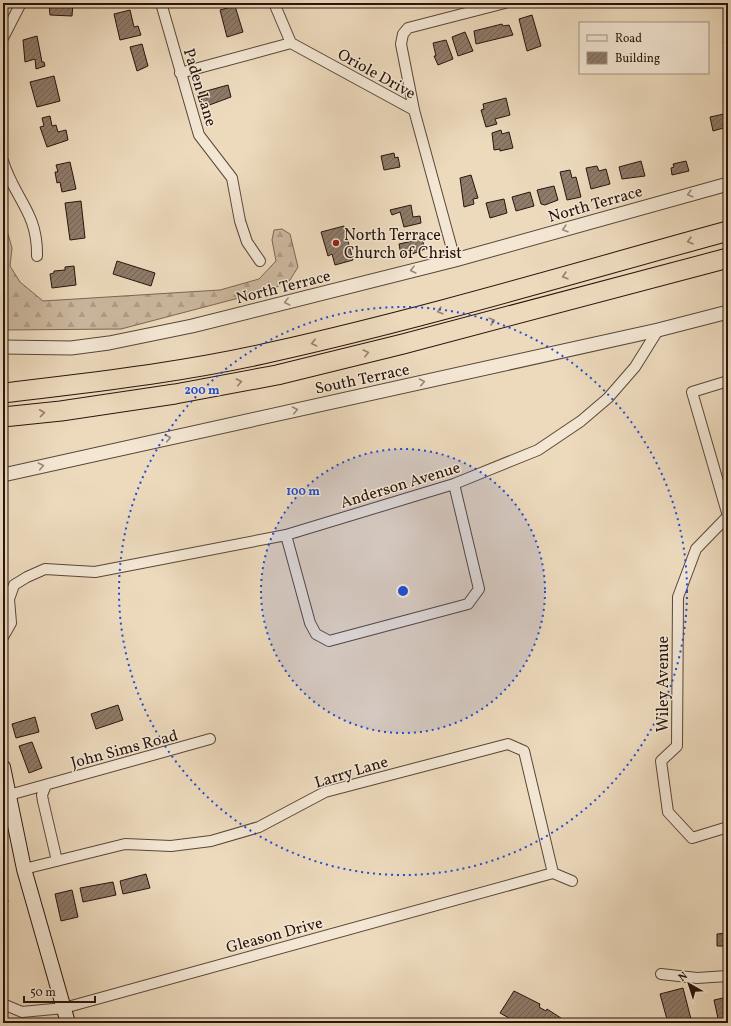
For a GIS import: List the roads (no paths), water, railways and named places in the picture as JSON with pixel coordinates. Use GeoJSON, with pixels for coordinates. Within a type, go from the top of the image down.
{"type":"FeatureCollection","features":[{"type":"Feature","properties":{"kind":"highway"},"geometry":{"type":"LineString","coordinates":[[3,393],[182,370],[275,352],[393,324],[728,231]]}},
{"type":"Feature","properties":{"kind":"highway"},"geometry":{"type":"LineString","coordinates":[[3,417],[61,411],[167,395],[277,375],[403,344],[728,258]]}},
{"type":"Feature","properties":{"kind":"main road"},"geometry":{"type":"LineString","coordinates":[[3,767],[24,869],[68,1023]]}},
{"type":"Feature","properties":{"kind":"street"},"geometry":{"type":"LineString","coordinates":[[3,38],[21,3]]}},
{"type":"Feature","properties":{"kind":"street","name":"Paden Lane"},"geometry":{"type":"LineString","coordinates":[[161,3],[199,135],[232,178],[240,221],[247,242],[260,261]]}},
{"type":"Feature","properties":{"kind":"street"},"geometry":{"type":"LineString","coordinates":[[180,73],[291,43],[274,3]]}},
{"type":"Feature","properties":{"kind":"street"},"geometry":{"type":"LineString","coordinates":[[414,110],[401,44],[403,34],[408,28],[489,5],[505,3]]}},
{"type":"Feature","properties":{"kind":"street","name":"Oriole Drive"},"geometry":{"type":"LineString","coordinates":[[291,43],[414,110],[455,260]]}},
{"type":"Feature","properties":{"kind":"street"},"geometry":{"type":"LineString","coordinates":[[3,161],[7,174],[31,216],[37,237],[36,256]]}},
{"type":"Feature","properties":{"kind":"street","name":"North Terrace"},"geometry":{"type":"LineString","coordinates":[[3,347],[71,348],[109,343],[192,326],[455,260],[728,184]]}},
{"type":"Feature","properties":{"kind":"street","name":"South Terrace"},"geometry":{"type":"LineString","coordinates":[[3,475],[658,330],[728,312]]}},
{"type":"Feature","properties":{"kind":"street","name":"Anderson Avenue"},"geometry":{"type":"LineString","coordinates":[[3,637],[11,623],[9,599],[14,585],[45,569],[95,572],[286,535],[454,484],[538,450],[581,421],[608,398],[635,367],[658,330]]}},
{"type":"Feature","properties":{"kind":"street"},"geometry":{"type":"LineString","coordinates":[[728,381],[692,392],[728,516]]}},
{"type":"Feature","properties":{"kind":"street"},"geometry":{"type":"LineString","coordinates":[[286,535],[310,623],[316,634],[329,640],[468,604],[479,589],[454,484]]}},
{"type":"Feature","properties":{"kind":"street","name":"Wiley Avenue"},"geometry":{"type":"LineString","coordinates":[[728,516],[696,549],[678,597],[677,746],[661,761],[668,812],[692,838],[728,827]]}},
{"type":"Feature","properties":{"kind":"street","name":"John Sims Road"},"geometry":{"type":"LineString","coordinates":[[9,795],[210,739]]}},
{"type":"Feature","properties":{"kind":"street","name":"Larry Lane"},"geometry":{"type":"LineString","coordinates":[[24,869],[125,844],[171,846],[211,840],[259,828],[325,792],[508,744],[524,751],[553,873]]}},
{"type":"Feature","properties":{"kind":"street"},"geometry":{"type":"LineString","coordinates":[[46,785],[42,796],[42,801],[57,861]]}},
{"type":"Feature","properties":{"kind":"street"},"geometry":{"type":"LineString","coordinates":[[553,873],[572,881]]}},
{"type":"Feature","properties":{"kind":"street","name":"Gleason Drive"},"geometry":{"type":"LineString","coordinates":[[3,1004],[22,1012],[64,1008],[553,873]]}},
{"type":"Feature","properties":{"kind":"street"},"geometry":{"type":"LineString","coordinates":[[661,974],[697,978],[728,976]]}},
{"type":"Feature","properties":{"kind":"place","name":"North Terrace Church of Christ"},"geometry":{"type":"Point","coordinates":[336,243]}}]}
